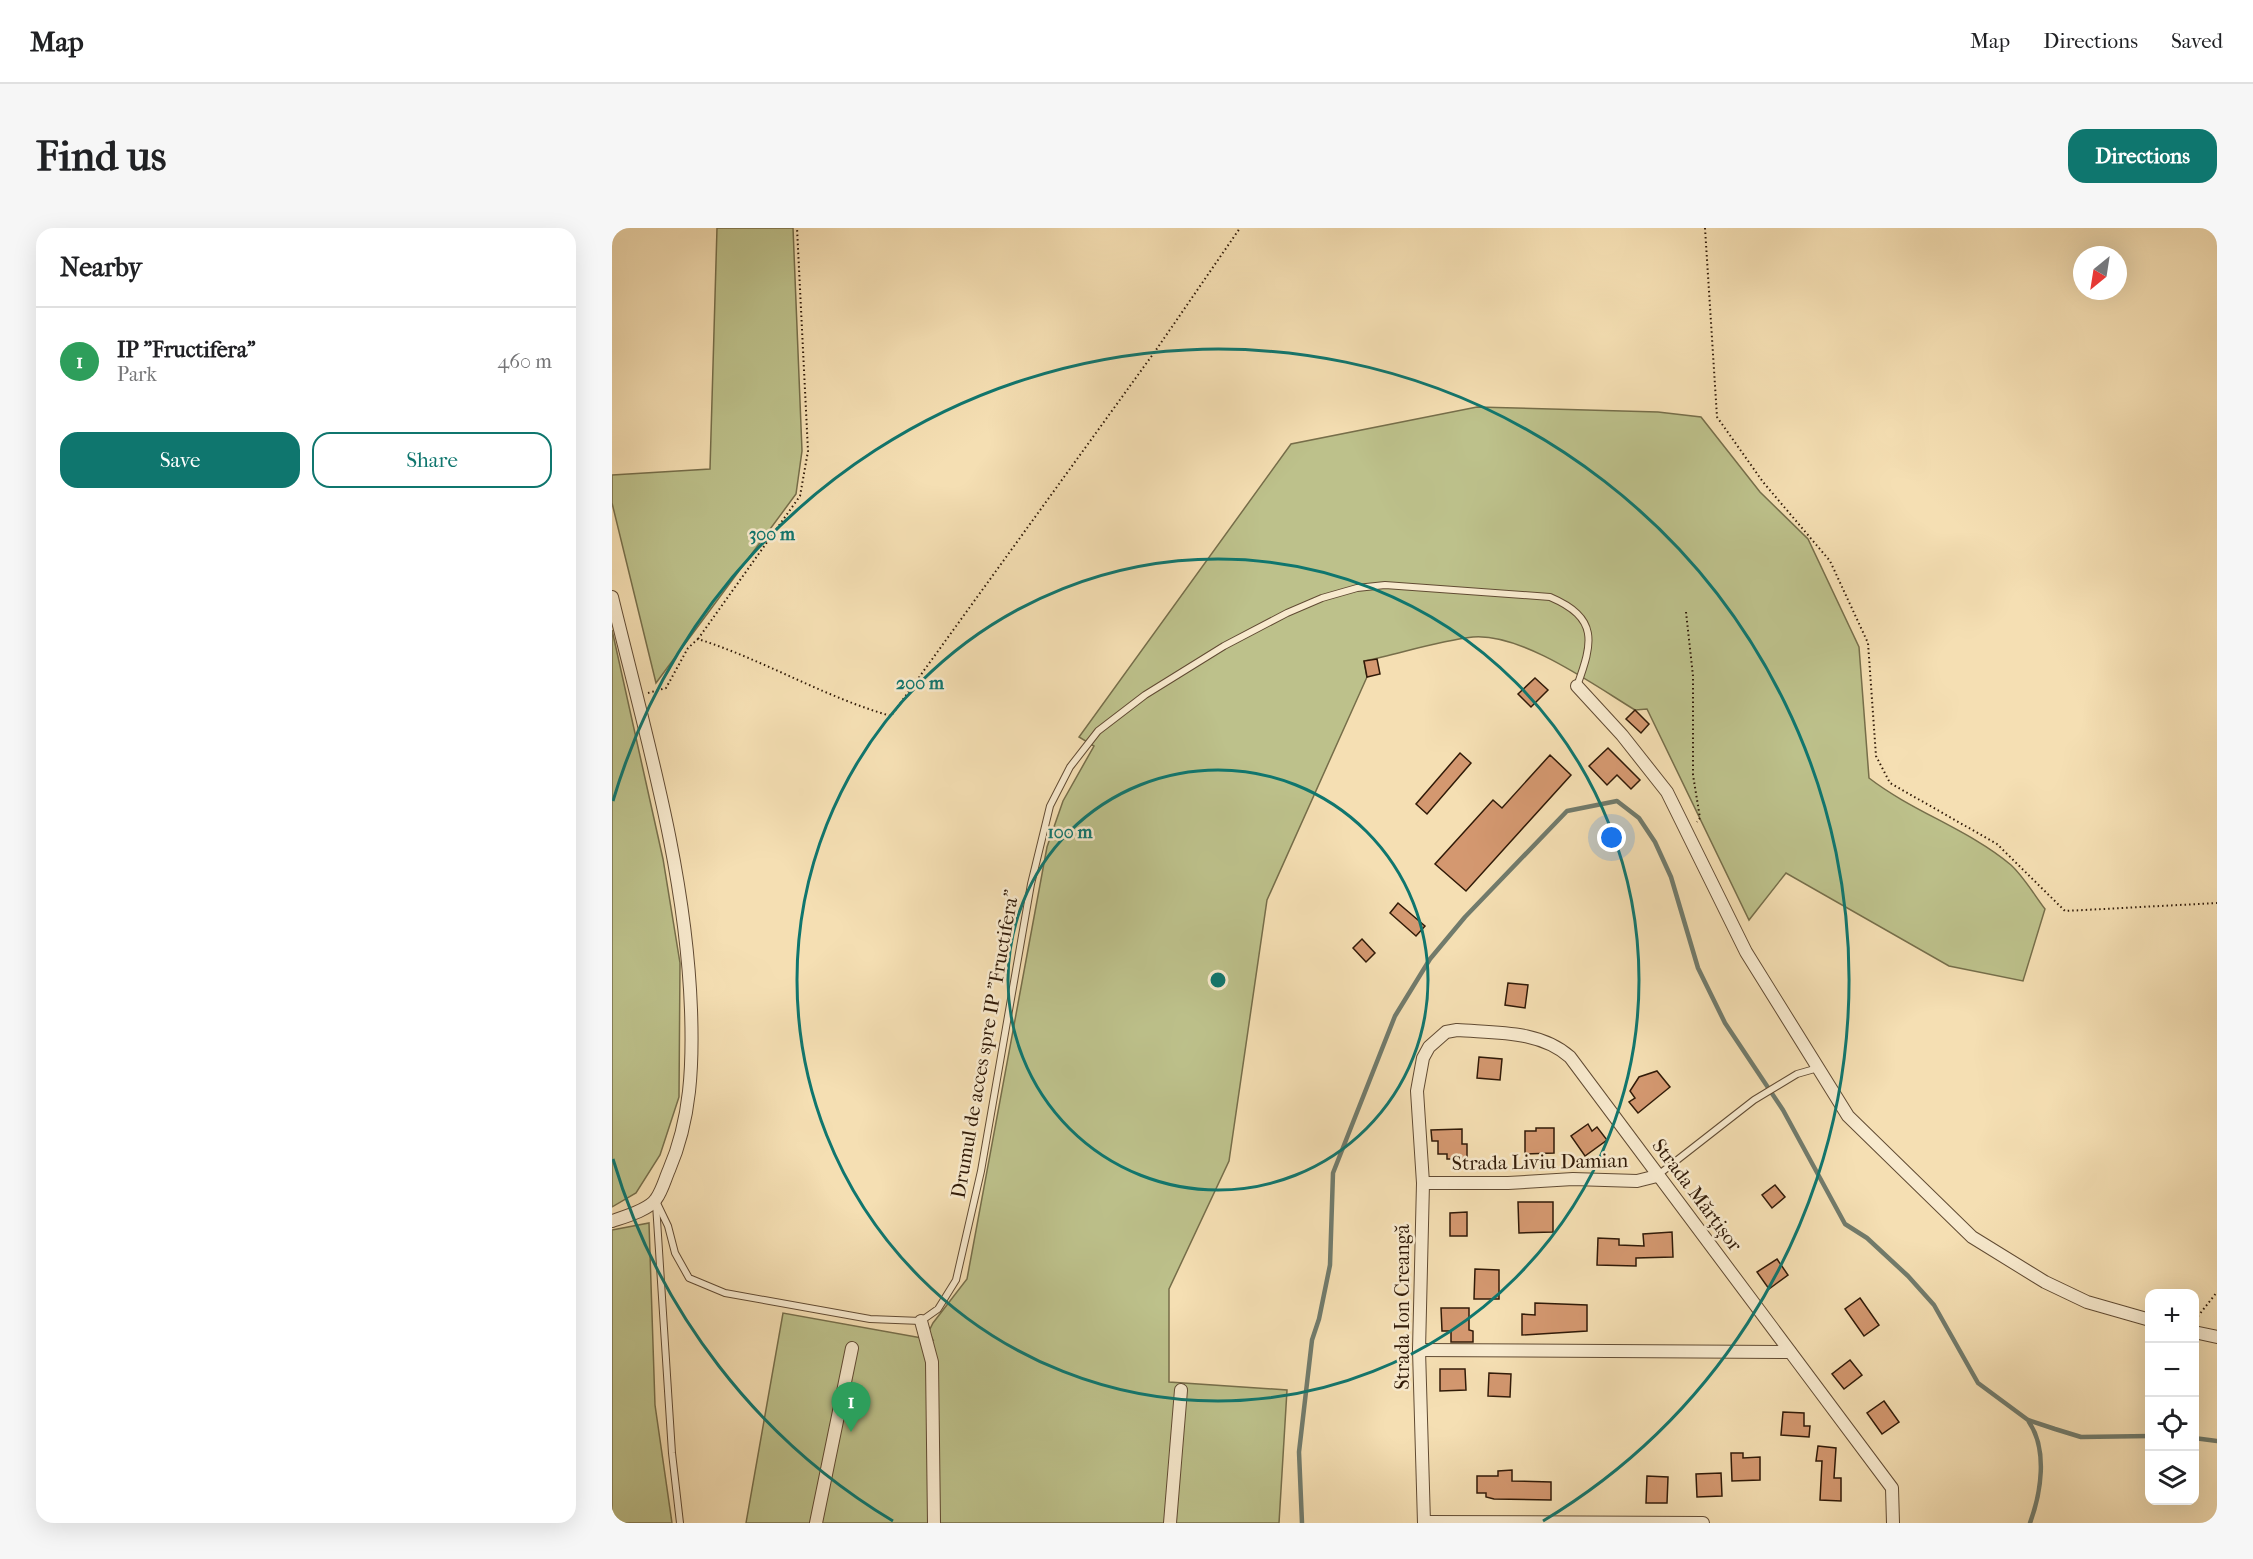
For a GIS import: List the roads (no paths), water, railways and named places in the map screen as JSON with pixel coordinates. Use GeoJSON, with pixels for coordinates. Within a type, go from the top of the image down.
{"type":"FeatureCollection","features":[{"type":"Feature","properties":{"kind":"street"},"geometry":{"type":"LineString","coordinates":[[612,597],[674,856],[689,970],[693,1060],[687,1112],[678,1150],[656,1201],[626,1217],[612,1221]]}},
{"type":"Feature","properties":{"kind":"street"},"geometry":{"type":"LineString","coordinates":[[1577,686],[1622,735],[1667,792],[1746,952],[1848,1116],[1972,1238],[2045,1282],[2087,1302],[2145,1319]]}},
{"type":"Feature","properties":{"kind":"street","name":"Strada Mărțișor"},"geometry":{"type":"LineString","coordinates":[[1417,1091],[1423,1058],[1429,1047],[1446,1032],[1457,1030],[1511,1034],[1551,1043],[1570,1057],[1589,1079],[1657,1176],[1892,1488],[1893,1523]]}},
{"type":"Feature","properties":{"kind":"street","name":"Strada Ion Creangă"},"geometry":{"type":"LineString","coordinates":[[1417,1091],[1418,1139],[1423,1183],[1419,1350],[1424,1523]]}},
{"type":"Feature","properties":{"kind":"street","name":"Strada Liviu Damian"},"geometry":{"type":"LineString","coordinates":[[1423,1183],[1508,1183],[1573,1179],[1637,1181],[1657,1176]]}},
{"type":"Feature","properties":{"kind":"street"},"geometry":{"type":"LineString","coordinates":[[921,1322],[932,1362],[934,1523]]}},
{"type":"Feature","properties":{"kind":"street"},"geometry":{"type":"LineString","coordinates":[[2199,1333],[2217,1337]]}},
{"type":"Feature","properties":{"kind":"street"},"geometry":{"type":"LineString","coordinates":[[816,1523],[852,1348]]}},
{"type":"Feature","properties":{"kind":"street"},"geometry":{"type":"LineString","coordinates":[[1419,1350],[1790,1352]]}},
{"type":"Feature","properties":{"kind":"street"},"geometry":{"type":"LineString","coordinates":[[1170,1523],[1180,1390]]}},
{"type":"Feature","properties":{"kind":"street"},"geometry":{"type":"LineString","coordinates":[[1424,1523],[1703,1523]]}},
{"type":"Feature","properties":{"kind":"lane","name":"Drumul de acces spre IP \"Fructifera\""},"geometry":{"type":"LineString","coordinates":[[921,1322],[938,1309],[956,1280],[981,1172],[1031,884],[1050,806],[1070,767],[1098,731],[1145,695],[1224,646],[1287,613],[1357,588],[1385,585],[1550,597],[1571,606],[1585,623],[1590,636],[1590,652],[1577,686]]}},
{"type":"Feature","properties":{"kind":"lane"},"geometry":{"type":"LineString","coordinates":[[1657,1176],[1754,1100],[1797,1074],[1818,1068]]}},
{"type":"Feature","properties":{"kind":"lane"},"geometry":{"type":"LineString","coordinates":[[656,1201],[668,1226],[675,1253],[689,1278],[725,1293],[870,1318],[921,1322]]}},
{"type":"Feature","properties":{"kind":"lane"},"geometry":{"type":"LineString","coordinates":[[656,1201],[672,1453],[680,1523]]}},
{"type":"Feature","properties":{"kind":"waterway"},"geometry":{"type":"LineString","coordinates":[[1302,1523],[1299,1452],[1312,1340],[1319,1319],[1330,1265],[1333,1173],[1395,1016],[1430,959],[1465,917],[1567,811],[1617,801],[1639,818],[1655,842],[1671,877],[1698,968],[1725,1023],[1783,1110],[1845,1224],[1867,1238],[1908,1276],[1934,1305],[1978,1383],[2028,1420],[2081,1437],[2145,1436]]}},
{"type":"Feature","properties":{"kind":"waterway"},"geometry":{"type":"LineString","coordinates":[[2029,1422],[2035,1433],[2041,1458],[2040,1485],[2030,1523]]}},
{"type":"Feature","properties":{"kind":"waterway"},"geometry":{"type":"LineString","coordinates":[[2199,1439],[2217,1441]]}},
{"type":"Feature","properties":{"kind":"place","name":"IP \"Fructifera\""},"geometry":{"type":"Point","coordinates":[851,1432]}}]}
